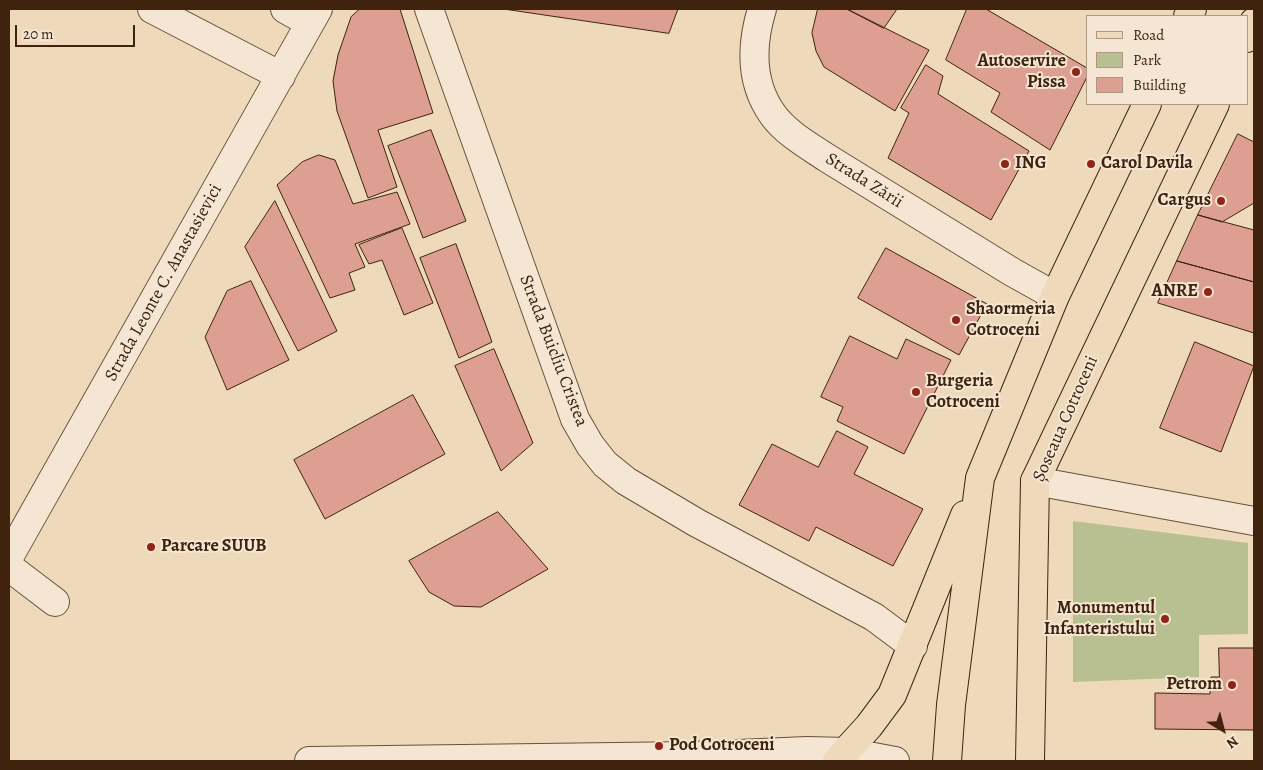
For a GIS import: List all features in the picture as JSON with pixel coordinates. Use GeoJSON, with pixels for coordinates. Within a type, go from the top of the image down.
{"type":"FeatureCollection","features":[{"type":"Feature","properties":{"kind":"main road"},"geometry":{"type":"LineString","coordinates":[[1248,36],[1254,22]]}},
{"type":"Feature","properties":{"kind":"main road"},"geometry":{"type":"LineString","coordinates":[[842,757],[892,695],[1055,296],[1147,105]]}},
{"type":"Feature","properties":{"kind":"main road","name":"Șoseaua Cotroceni"},"geometry":{"type":"LineString","coordinates":[[1030,761],[1035,481],[1215,105]]}},
{"type":"Feature","properties":{"kind":"main road"},"geometry":{"type":"LineString","coordinates":[[947,761],[951,705],[980,478]]}},
{"type":"Feature","properties":{"kind":"street"},"geometry":{"type":"LineString","coordinates":[[152,9],[280,76]]}},
{"type":"Feature","properties":{"kind":"street"},"geometry":{"type":"LineString","coordinates":[[285,9],[314,16]]}},
{"type":"Feature","properties":{"kind":"street","name":"Strada Buicliu Cristea"},"geometry":{"type":"LineString","coordinates":[[429,9],[575,419],[605,464],[626,481],[697,523],[874,617],[912,646]]}},
{"type":"Feature","properties":{"kind":"street","name":"Strada Zării"},"geometry":{"type":"LineString","coordinates":[[762,9],[755,31],[754,66],[760,89],[773,116],[801,141],[827,158],[1012,272],[1055,296]]}},
{"type":"Feature","properties":{"kind":"street","name":"Strada Leonte C. Anastasievici"},"geometry":{"type":"LineString","coordinates":[[9,558],[314,16]]}},
{"type":"Feature","properties":{"kind":"street"},"geometry":{"type":"LineString","coordinates":[[1035,481],[1254,521]]}},
{"type":"Feature","properties":{"kind":"street"},"geometry":{"type":"LineString","coordinates":[[9,558],[55,602]]}},
{"type":"Feature","properties":{"kind":"street"},"geometry":{"type":"LineString","coordinates":[[309,761],[842,757],[895,761]]}},
{"type":"Feature","properties":{"kind":"green space"},"geometry":{"type":"Polygon","coordinates":[[[1073,521],[1248,543],[1248,634],[1199,635],[1199,677],[1073,682],[1073,521]]]}},
{"type":"Feature","properties":{"kind":"building"},"geometry":{"type":"Polygon","coordinates":[[[360,9],[400,9],[433,113],[378,130],[397,187],[368,198],[337,111],[333,81],[338,55],[351,17],[360,9]]]}},
{"type":"Feature","properties":{"kind":"building"},"geometry":{"type":"Polygon","coordinates":[[[504,9],[678,9],[669,33],[504,9]]]}},
{"type":"Feature","properties":{"kind":"building"},"geometry":{"type":"Polygon","coordinates":[[[818,9],[847,9],[929,50],[895,111],[824,67],[816,51],[812,33],[818,9]]]}},
{"type":"Feature","properties":{"kind":"building"},"geometry":{"type":"Polygon","coordinates":[[[847,9],[897,9],[884,28],[847,9]]]}},
{"type":"Feature","properties":{"kind":"building"},"geometry":{"type":"Polygon","coordinates":[[[967,9],[986,9],[1086,67],[1086,79],[1050,150],[991,112],[1000,93],[946,60],[967,9]]]}},
{"type":"Feature","properties":{"kind":"building"},"geometry":{"type":"Polygon","coordinates":[[[926,65],[943,76],[938,94],[1029,151],[991,220],[888,158],[909,113],[901,108],[926,65]]]}},
{"type":"Feature","properties":{"kind":"building"},"geometry":{"type":"Polygon","coordinates":[[[431,130],[466,221],[423,238],[388,146],[431,130]]]}},
{"type":"Feature","properties":{"kind":"building"},"geometry":{"type":"Polygon","coordinates":[[[1238,134],[1254,142],[1254,203],[1222,222],[1198,215],[1238,134]]]}},
{"type":"Feature","properties":{"kind":"building"},"geometry":{"type":"Polygon","coordinates":[[[319,155],[335,160],[353,204],[397,192],[410,224],[355,244],[365,267],[349,273],[355,290],[330,298],[277,185],[302,162],[319,155]]]}},
{"type":"Feature","properties":{"kind":"building"},"geometry":{"type":"Polygon","coordinates":[[[275,201],[337,331],[298,351],[245,247],[275,201]]]}},
{"type":"Feature","properties":{"kind":"building"},"geometry":{"type":"Polygon","coordinates":[[[1198,215],[1254,230],[1254,282],[1177,261],[1198,215]]]}},
{"type":"Feature","properties":{"kind":"building"},"geometry":{"type":"Polygon","coordinates":[[[402,228],[433,303],[404,315],[382,260],[369,264],[359,245],[402,228]]]}},
{"type":"Feature","properties":{"kind":"building"},"geometry":{"type":"Polygon","coordinates":[[[456,244],[492,342],[459,358],[420,258],[456,244]]]}},
{"type":"Feature","properties":{"kind":"building"},"geometry":{"type":"Polygon","coordinates":[[[886,248],[987,304],[959,355],[858,298],[886,248]]]}},
{"type":"Feature","properties":{"kind":"building","name":"ANRE"},"geometry":{"type":"Polygon","coordinates":[[[1177,261],[1254,282],[1254,333],[1158,303],[1177,261]]]}},
{"type":"Feature","properties":{"kind":"building"},"geometry":{"type":"Polygon","coordinates":[[[251,281],[289,360],[227,390],[205,337],[227,291],[251,281]]]}},
{"type":"Feature","properties":{"kind":"building"},"geometry":{"type":"Polygon","coordinates":[[[850,336],[897,359],[906,339],[951,360],[904,454],[837,421],[843,407],[821,397],[850,336]]]}},
{"type":"Feature","properties":{"kind":"building"},"geometry":{"type":"Polygon","coordinates":[[[1195,342],[1254,366],[1221,452],[1160,428],[1195,342]]]}},
{"type":"Feature","properties":{"kind":"building"},"geometry":{"type":"Polygon","coordinates":[[[494,349],[533,443],[501,471],[455,366],[494,349]]]}},
{"type":"Feature","properties":{"kind":"building"},"geometry":{"type":"Polygon","coordinates":[[[413,395],[445,454],[325,519],[294,460],[413,395]]]}},
{"type":"Feature","properties":{"kind":"building"},"geometry":{"type":"Polygon","coordinates":[[[837,431],[868,447],[854,474],[923,509],[893,566],[816,527],[809,541],[739,505],[772,444],[818,467],[837,431]]]}},
{"type":"Feature","properties":{"kind":"building"},"geometry":{"type":"Polygon","coordinates":[[[498,512],[548,569],[481,607],[454,606],[429,592],[409,561],[498,512]]]}},
{"type":"Feature","properties":{"kind":"building","name":"Petrom"},"geometry":{"type":"Polygon","coordinates":[[[1219,648],[1254,648],[1254,730],[1155,729],[1155,693],[1210,694],[1211,677],[1219,677],[1219,648]]]}},
{"type":"Feature","properties":{"kind":"place","name":"Autoservire Pissa"},"geometry":{"type":"Point","coordinates":[1076,72]}},
{"type":"Feature","properties":{"kind":"place","name":"ING"},"geometry":{"type":"Point","coordinates":[1005,164]}},
{"type":"Feature","properties":{"kind":"place","name":"Carol Davila"},"geometry":{"type":"Point","coordinates":[1091,164]}},
{"type":"Feature","properties":{"kind":"place","name":"Cargus"},"geometry":{"type":"Point","coordinates":[1221,201]}},
{"type":"Feature","properties":{"kind":"place","name":"ANRE"},"geometry":{"type":"Point","coordinates":[1208,292]}},
{"type":"Feature","properties":{"kind":"place","name":"Shaormeria Cotroceni"},"geometry":{"type":"Point","coordinates":[956,320]}},
{"type":"Feature","properties":{"kind":"place","name":"Burgeria Cotroceni"},"geometry":{"type":"Point","coordinates":[916,392]}},
{"type":"Feature","properties":{"kind":"place","name":"Parcare SUUB"},"geometry":{"type":"Point","coordinates":[151,547]}},
{"type":"Feature","properties":{"kind":"place","name":"Monumentul Infanteristului"},"geometry":{"type":"Point","coordinates":[1165,619]}},
{"type":"Feature","properties":{"kind":"place","name":"Petrom"},"geometry":{"type":"Point","coordinates":[1232,685]}},
{"type":"Feature","properties":{"kind":"place","name":"Pod Cotroceni"},"geometry":{"type":"Point","coordinates":[659,746]}}]}
